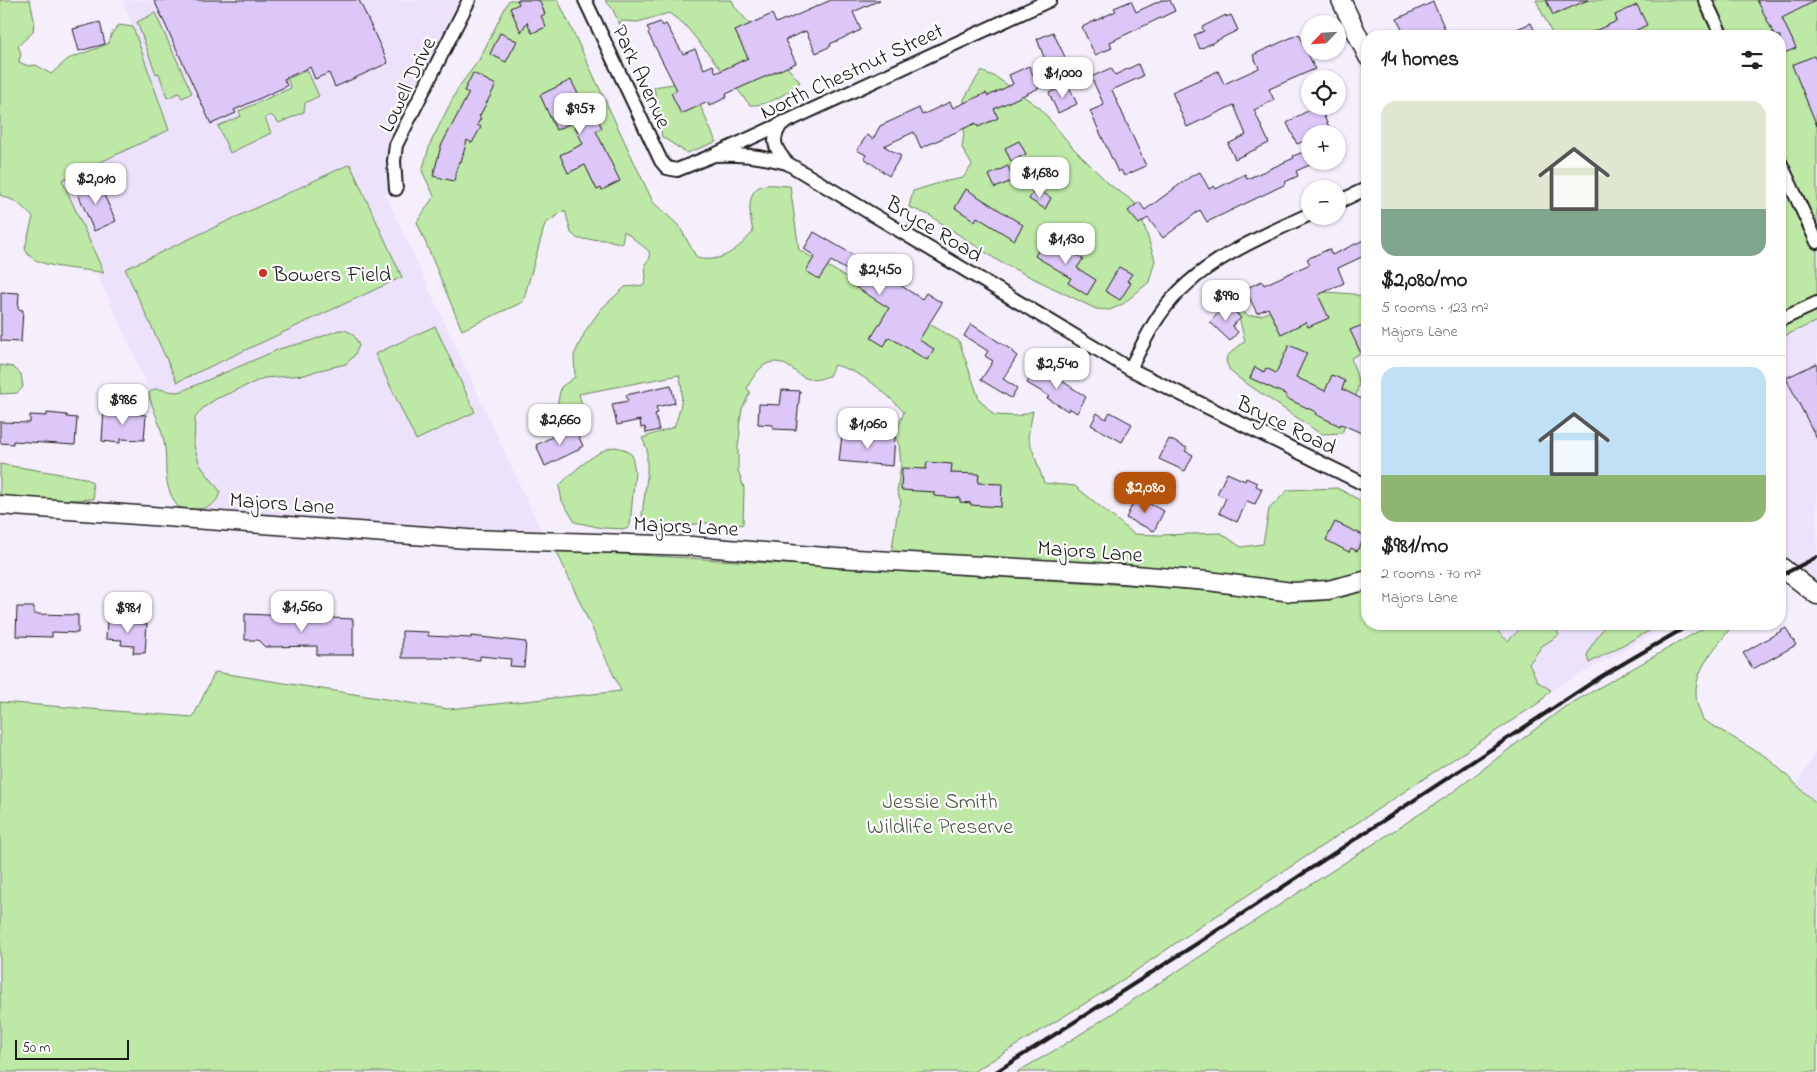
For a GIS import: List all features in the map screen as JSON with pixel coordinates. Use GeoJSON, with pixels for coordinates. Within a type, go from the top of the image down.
{"type":"FeatureCollection","features":[{"type":"Feature","properties":{"kind":"street","name":"Lowell Drive"},"geometry":{"type":"LineString","coordinates":[[396,189],[394,160],[396,145],[469,0]]}},
{"type":"Feature","properties":{"kind":"street","name":"Park Avenue"},"geometry":{"type":"LineString","coordinates":[[585,0],[661,161],[667,168]]}},
{"type":"Feature","properties":{"kind":"street","name":"North Chestnut Street"},"geometry":{"type":"LineString","coordinates":[[667,168],[677,170],[714,155],[1050,0]]}},
{"type":"Feature","properties":{"kind":"street"},"geometry":{"type":"LineString","coordinates":[[1341,0],[1361,42]]}},
{"type":"Feature","properties":{"kind":"street"},"geometry":{"type":"LineString","coordinates":[[1705,0],[1719,30]]}},
{"type":"Feature","properties":{"kind":"street"},"geometry":{"type":"LineString","coordinates":[[783,122],[777,130],[775,138],[776,147],[787,163]]}},
{"type":"Feature","properties":{"kind":"street","name":"Bryce Road"},"geometry":{"type":"LineString","coordinates":[[714,155],[755,156],[787,163],[1130,369],[1361,483]]}},
{"type":"Feature","properties":{"kind":"street"},"geometry":{"type":"LineString","coordinates":[[1786,175],[1817,242]]}},
{"type":"Feature","properties":{"kind":"street"},"geometry":{"type":"LineString","coordinates":[[1346,198],[1361,191]]}},
{"type":"Feature","properties":{"kind":"street"},"geometry":{"type":"LineString","coordinates":[[1130,369],[1156,321],[1180,290],[1194,277],[1235,250],[1301,218]]}},
{"type":"Feature","properties":{"kind":"street"},"geometry":{"type":"LineString","coordinates":[[1786,317],[1817,303]]}},
{"type":"Feature","properties":{"kind":"street","name":"Majors Lane"},"geometry":{"type":"LineString","coordinates":[[0,504],[474,540],[692,546],[837,558],[1110,573],[1208,581],[1292,592],[1328,590],[1361,582]]}},
{"type":"Feature","properties":{"kind":"street"},"geometry":{"type":"LineString","coordinates":[[1786,571],[1817,595]]}},
{"type":"Feature","properties":{"kind":"shaded area"},"geometry":{"type":"Polygon","coordinates":[[[123,0],[461,0],[394,131],[386,163],[390,191],[385,194],[543,535],[204,514],[53,173],[165,118],[123,0]]]}},
{"type":"Feature","properties":{"kind":"shaded area"},"geometry":{"type":"Polygon","coordinates":[[[1817,321],[1817,595],[1786,571],[1786,334],[1817,321]]]}},
{"type":"Feature","properties":{"kind":"shaded area"},"geometry":{"type":"Polygon","coordinates":[[[1498,630],[1519,630],[1508,642],[1498,630]]]}},
{"type":"Feature","properties":{"kind":"shaded area"},"geometry":{"type":"Polygon","coordinates":[[[1556,630],[1660,630],[1551,690],[1538,682],[1529,664],[1542,646],[1559,636],[1556,630]]]}},
{"type":"Feature","properties":{"kind":"shaded area"},"geometry":{"type":"Polygon","coordinates":[[[1817,748],[1817,804],[1797,786],[1817,748]]]}},
{"type":"Feature","properties":{"kind":"green space"},"geometry":{"type":"Polygon","coordinates":[[[0,0],[30,0],[34,20],[33,32],[18,46],[21,53],[19,62],[28,66],[36,65],[51,74],[68,59],[108,44],[113,31],[119,25],[133,27],[169,130],[62,180],[104,273],[59,267],[36,260],[29,255],[25,248],[33,217],[17,202],[0,195],[0,0]]]}},
{"type":"Feature","properties":{"kind":"green space"},"geometry":{"type":"Polygon","coordinates":[[[509,0],[558,0],[653,202],[679,226],[697,258],[714,259],[722,257],[736,249],[753,232],[750,204],[754,191],[759,187],[766,185],[790,186],[799,250],[959,341],[979,399],[994,415],[1018,416],[1033,411],[1028,437],[1044,483],[1075,486],[1134,534],[1221,533],[1241,547],[1263,544],[1269,509],[1288,490],[1337,488],[1361,501],[1361,575],[1325,584],[1290,585],[891,555],[897,515],[901,502],[897,491],[901,464],[899,445],[895,436],[904,412],[872,383],[854,372],[834,365],[829,376],[814,380],[803,377],[782,363],[769,363],[759,370],[747,388],[750,392],[742,409],[738,446],[738,470],[744,488],[743,524],[732,527],[706,523],[679,526],[646,526],[642,515],[647,477],[647,449],[642,438],[674,427],[681,401],[682,388],[679,375],[579,394],[586,421],[567,418],[556,411],[561,387],[575,377],[574,355],[586,330],[601,309],[625,287],[644,285],[646,277],[645,264],[650,258],[649,251],[624,231],[622,244],[608,240],[578,239],[571,233],[565,210],[545,224],[523,302],[462,330],[417,222],[434,196],[422,171],[430,144],[458,88],[479,60],[509,0]]]}},
{"type":"Feature","properties":{"kind":"green space"},"geometry":{"type":"Polygon","coordinates":[[[605,0],[732,0],[735,7],[800,82],[783,95],[764,104],[750,105],[685,25],[669,13],[638,22],[621,21],[620,25],[612,8],[605,0]]]}},
{"type":"Feature","properties":{"kind":"green space"},"geometry":{"type":"Polygon","coordinates":[[[1536,0],[1817,0],[1817,321],[1786,335],[1786,30],[1550,30],[1536,0]]]}},
{"type":"Feature","properties":{"kind":"green space"},"geometry":{"type":"Polygon","coordinates":[[[155,13],[192,93],[182,98],[179,93],[167,98],[159,73],[156,74],[137,22],[155,13]]]}},
{"type":"Feature","properties":{"kind":"green space"},"geometry":{"type":"Polygon","coordinates":[[[307,70],[319,96],[305,103],[304,112],[279,123],[271,115],[265,118],[271,133],[230,153],[218,126],[241,116],[239,111],[291,88],[287,79],[307,70]]]}},
{"type":"Feature","properties":{"kind":"green space"},"geometry":{"type":"Polygon","coordinates":[[[981,71],[996,77],[1040,108],[1074,149],[1109,184],[1134,202],[1144,225],[1155,260],[1149,282],[1123,304],[1110,310],[1096,309],[1000,262],[929,215],[909,207],[913,191],[963,178],[972,165],[962,148],[965,125],[964,99],[981,71]]]}},
{"type":"Feature","properties":{"kind":"green space"},"geometry":{"type":"Polygon","coordinates":[[[688,77],[716,142],[687,153],[662,137],[654,87],[673,84],[688,77]]]}},
{"type":"Feature","properties":{"kind":"green space","name":"Bowers Field"},"geometry":{"type":"Polygon","coordinates":[[[350,164],[402,277],[177,382],[125,269],[350,164]]]}},
{"type":"Feature","properties":{"kind":"green space"},"geometry":{"type":"Polygon","coordinates":[[[1312,291],[1361,296],[1361,353],[1351,358],[1359,383],[1354,404],[1342,433],[1321,434],[1230,371],[1226,361],[1227,356],[1245,341],[1237,309],[1249,316],[1262,315],[1312,291]]]}},
{"type":"Feature","properties":{"kind":"green space"},"geometry":{"type":"Polygon","coordinates":[[[435,326],[475,412],[416,440],[375,354],[435,326]]]}},
{"type":"Feature","properties":{"kind":"green space"},"geometry":{"type":"Polygon","coordinates":[[[339,330],[352,334],[359,346],[354,356],[346,364],[305,375],[264,378],[216,399],[203,408],[195,418],[194,446],[200,465],[220,491],[218,498],[210,506],[198,509],[178,507],[169,489],[163,437],[149,393],[156,389],[172,392],[182,391],[282,348],[310,341],[339,330]]]}},
{"type":"Feature","properties":{"kind":"green space"},"geometry":{"type":"Polygon","coordinates":[[[0,365],[13,367],[21,374],[23,387],[17,393],[0,394],[0,365]]]}},
{"type":"Feature","properties":{"kind":"green space"},"geometry":{"type":"Polygon","coordinates":[[[608,448],[624,449],[632,455],[635,472],[630,525],[627,529],[602,528],[575,522],[562,501],[559,486],[593,456],[608,448]]]}},
{"type":"Feature","properties":{"kind":"green space"},"geometry":{"type":"Polygon","coordinates":[[[0,464],[85,478],[92,482],[94,499],[52,501],[0,496],[0,464]]]}},
{"type":"Feature","properties":{"kind":"green space","name":"Jessie Smith Wildlife Preserve"},"geometry":{"type":"Polygon","coordinates":[[[556,550],[1149,587],[1310,602],[1347,596],[1361,591],[1361,630],[1498,630],[1508,641],[1519,630],[1557,630],[1559,635],[1542,646],[1529,664],[1538,682],[1551,690],[1540,702],[1115,985],[973,1072],[0,1072],[0,702],[193,717],[215,672],[448,709],[621,691],[556,550]]]}},
{"type":"Feature","properties":{"kind":"green space"},"geometry":{"type":"Polygon","coordinates":[[[1602,630],[1651,630],[1589,663],[1587,656],[1602,630]]]}},
{"type":"Feature","properties":{"kind":"green space"},"geometry":{"type":"Polygon","coordinates":[[[1700,630],[1729,630],[1708,658],[1699,675],[1696,697],[1703,720],[1768,758],[1817,804],[1817,1072],[1017,1072],[1062,1046],[1449,795],[1563,708],[1700,630]]]}},
{"type":"Feature","properties":{"kind":"building"},"geometry":{"type":"Polygon","coordinates":[[[154,0],[359,0],[388,63],[335,87],[329,73],[315,79],[310,67],[284,79],[287,86],[234,110],[236,113],[211,124],[154,0]]]}},
{"type":"Feature","properties":{"kind":"building"},"geometry":{"type":"Polygon","coordinates":[[[517,0],[539,0],[545,14],[541,16],[546,27],[532,33],[527,22],[521,32],[510,8],[519,4],[517,0]]]}},
{"type":"Feature","properties":{"kind":"building"},"geometry":{"type":"Polygon","coordinates":[[[831,0],[880,0],[853,12],[861,30],[830,44],[831,46],[816,53],[806,31],[785,40],[796,63],[726,94],[727,97],[709,106],[708,102],[681,114],[671,93],[677,90],[648,33],[650,32],[647,27],[660,22],[662,26],[666,24],[683,54],[695,49],[704,69],[713,65],[716,73],[748,58],[735,31],[772,14],[776,23],[786,20],[831,0]]]}},
{"type":"Feature","properties":{"kind":"building"},"geometry":{"type":"Polygon","coordinates":[[[1162,0],[1170,0],[1175,11],[1110,42],[1112,48],[1095,55],[1082,27],[1116,11],[1114,8],[1131,1],[1136,12],[1162,0]]]}},
{"type":"Feature","properties":{"kind":"building"},"geometry":{"type":"Polygon","coordinates":[[[1546,0],[1588,0],[1553,15],[1546,0]]]}},
{"type":"Feature","properties":{"kind":"building"},"geometry":{"type":"Polygon","coordinates":[[[1757,0],[1817,0],[1782,18],[1796,48],[1786,52],[1786,30],[1772,30],[1757,0]]]}},
{"type":"Feature","properties":{"kind":"building"},"geometry":{"type":"Polygon","coordinates":[[[1433,2],[1445,30],[1402,30],[1397,19],[1433,2]]]}},
{"type":"Feature","properties":{"kind":"building"},"geometry":{"type":"Polygon","coordinates":[[[1637,5],[1647,25],[1636,30],[1597,30],[1617,21],[1615,15],[1637,5]]]}},
{"type":"Feature","properties":{"kind":"building"},"geometry":{"type":"Polygon","coordinates":[[[1226,15],[1226,17],[1231,15],[1238,30],[1200,49],[1194,35],[1204,31],[1202,27],[1226,15]]]}},
{"type":"Feature","properties":{"kind":"building"},"geometry":{"type":"Polygon","coordinates":[[[100,22],[105,44],[79,51],[73,29],[100,22]]]}},
{"type":"Feature","properties":{"kind":"building"},"geometry":{"type":"Polygon","coordinates":[[[1531,23],[1534,30],[1515,30],[1531,23]]]}},
{"type":"Feature","properties":{"kind":"building"},"geometry":{"type":"Polygon","coordinates":[[[1053,32],[1065,57],[1047,65],[1037,39],[1053,32]]]}},
{"type":"Feature","properties":{"kind":"building"},"geometry":{"type":"Polygon","coordinates":[[[500,33],[517,41],[506,62],[490,54],[500,33]]]}},
{"type":"Feature","properties":{"kind":"building"},"geometry":{"type":"Polygon","coordinates":[[[1299,34],[1301,38],[1301,60],[1311,60],[1315,69],[1301,70],[1301,75],[1269,89],[1274,100],[1254,110],[1269,143],[1235,159],[1228,144],[1246,135],[1234,105],[1187,127],[1172,92],[1218,71],[1224,84],[1259,68],[1253,55],[1299,34]]]}},
{"type":"Feature","properties":{"kind":"building"},"geometry":{"type":"Polygon","coordinates":[[[1814,56],[1817,62],[1817,126],[1792,65],[1814,56]]]}},
{"type":"Feature","properties":{"kind":"building"},"geometry":{"type":"Polygon","coordinates":[[[1138,64],[1143,76],[1112,90],[1146,166],[1124,176],[1121,170],[1118,172],[1090,111],[1104,105],[1091,77],[1111,68],[1115,75],[1138,64]]]}},
{"type":"Feature","properties":{"kind":"building"},"geometry":{"type":"Polygon","coordinates":[[[1029,66],[1039,88],[994,109],[998,118],[978,127],[976,123],[921,148],[914,132],[884,146],[901,156],[889,176],[864,158],[866,155],[857,150],[867,135],[873,139],[880,126],[919,108],[922,115],[950,102],[953,108],[986,93],[988,96],[1013,84],[1009,75],[1029,66]]]}},
{"type":"Feature","properties":{"kind":"building"},"geometry":{"type":"Polygon","coordinates":[[[473,73],[496,85],[479,117],[481,118],[477,125],[481,127],[472,143],[467,140],[454,181],[433,176],[441,146],[469,93],[464,91],[473,73]]]}},
{"type":"Feature","properties":{"kind":"building"},"geometry":{"type":"Polygon","coordinates":[[[571,80],[588,114],[594,111],[602,128],[596,131],[620,181],[602,190],[601,188],[597,190],[585,165],[568,173],[560,155],[583,144],[573,122],[556,130],[540,95],[571,80]]]}},
{"type":"Feature","properties":{"kind":"building"},"geometry":{"type":"Polygon","coordinates":[[[1068,84],[1077,104],[1058,113],[1049,93],[1068,84]]]}},
{"type":"Feature","properties":{"kind":"building"},"geometry":{"type":"Polygon","coordinates":[[[1301,114],[1323,115],[1328,125],[1301,125],[1301,142],[1297,144],[1287,123],[1301,114]]]}},
{"type":"Feature","properties":{"kind":"building"},"geometry":{"type":"Polygon","coordinates":[[[1019,141],[1026,154],[1011,161],[1005,148],[1019,141]]]}},
{"type":"Feature","properties":{"kind":"building"},"geometry":{"type":"Polygon","coordinates":[[[1301,153],[1301,169],[1296,171],[1298,176],[1285,182],[1286,184],[1207,222],[1200,210],[1163,238],[1148,218],[1139,224],[1128,211],[1139,202],[1145,210],[1190,177],[1200,172],[1209,189],[1214,186],[1216,189],[1245,174],[1247,179],[1294,158],[1293,156],[1301,153]]]}},
{"type":"Feature","properties":{"kind":"building"},"geometry":{"type":"Polygon","coordinates":[[[1008,166],[1014,180],[995,188],[989,175],[1008,166]]]}},
{"type":"Feature","properties":{"kind":"building"},"geometry":{"type":"Polygon","coordinates":[[[97,180],[116,221],[94,231],[76,189],[97,180]]]}},
{"type":"Feature","properties":{"kind":"building"},"geometry":{"type":"Polygon","coordinates":[[[1036,188],[1051,198],[1045,209],[1029,199],[1036,188]]]}},
{"type":"Feature","properties":{"kind":"building"},"geometry":{"type":"Polygon","coordinates":[[[966,189],[1023,225],[1014,240],[977,217],[975,221],[955,208],[966,189]]]}},
{"type":"Feature","properties":{"kind":"building"},"geometry":{"type":"Polygon","coordinates":[[[814,232],[874,267],[922,299],[926,293],[942,303],[919,340],[934,349],[927,360],[889,337],[884,346],[871,338],[889,308],[849,283],[854,274],[831,261],[819,279],[806,271],[815,256],[804,249],[814,232]]]}},
{"type":"Feature","properties":{"kind":"building"},"geometry":{"type":"Polygon","coordinates":[[[1044,241],[1052,246],[1054,242],[1083,259],[1077,268],[1096,280],[1087,295],[1068,283],[1071,278],[1035,256],[1044,241]]]}},
{"type":"Feature","properties":{"kind":"building"},"geometry":{"type":"Polygon","coordinates":[[[1361,241],[1361,257],[1338,268],[1344,283],[1318,295],[1329,318],[1308,327],[1306,322],[1281,334],[1268,308],[1257,313],[1247,293],[1249,292],[1247,288],[1262,281],[1264,285],[1310,264],[1307,259],[1329,249],[1332,255],[1361,241]]]}},
{"type":"Feature","properties":{"kind":"building"},"geometry":{"type":"Polygon","coordinates":[[[1119,267],[1132,274],[1127,281],[1131,283],[1120,300],[1105,291],[1119,267]]]}},
{"type":"Feature","properties":{"kind":"building"},"geometry":{"type":"Polygon","coordinates":[[[1,292],[19,293],[18,309],[23,310],[21,342],[1,341],[1,292]]]}},
{"type":"Feature","properties":{"kind":"building"},"geometry":{"type":"Polygon","coordinates":[[[1225,306],[1227,308],[1229,306],[1241,318],[1232,326],[1238,332],[1230,341],[1210,322],[1225,306]]]}},
{"type":"Feature","properties":{"kind":"building"},"geometry":{"type":"Polygon","coordinates":[[[971,324],[1013,351],[1017,356],[1003,379],[1017,388],[1011,398],[981,380],[993,361],[985,356],[988,351],[964,336],[971,324]]]}},
{"type":"Feature","properties":{"kind":"building"},"geometry":{"type":"Polygon","coordinates":[[[1361,326],[1361,353],[1350,330],[1361,326]]]}},
{"type":"Feature","properties":{"kind":"building"},"geometry":{"type":"Polygon","coordinates":[[[1289,345],[1307,353],[1296,377],[1325,391],[1332,375],[1345,381],[1342,389],[1361,398],[1361,433],[1341,424],[1340,426],[1315,414],[1316,412],[1286,398],[1287,395],[1250,378],[1255,367],[1264,372],[1266,368],[1276,373],[1289,345]]]}},
{"type":"Feature","properties":{"kind":"building"},"geometry":{"type":"Polygon","coordinates":[[[1817,363],[1817,439],[1786,378],[1817,363]]]}},
{"type":"Feature","properties":{"kind":"building"},"geometry":{"type":"Polygon","coordinates":[[[1038,365],[1086,397],[1077,413],[1069,408],[1068,411],[1047,398],[1049,396],[1027,383],[1038,365]]]}},
{"type":"Feature","properties":{"kind":"building"},"geometry":{"type":"Polygon","coordinates":[[[671,385],[675,403],[656,407],[658,413],[655,414],[659,430],[646,433],[645,427],[641,428],[640,420],[617,425],[612,404],[628,401],[626,395],[671,385]]]}},
{"type":"Feature","properties":{"kind":"building"},"geometry":{"type":"Polygon","coordinates":[[[782,390],[800,391],[796,430],[773,429],[773,425],[758,424],[759,404],[780,405],[782,390]]]}},
{"type":"Feature","properties":{"kind":"building"},"geometry":{"type":"Polygon","coordinates":[[[104,409],[122,410],[121,413],[146,415],[144,440],[120,439],[120,443],[102,441],[104,409]]]}},
{"type":"Feature","properties":{"kind":"building"},"geometry":{"type":"Polygon","coordinates":[[[1110,412],[1132,424],[1122,442],[1091,425],[1097,413],[1106,419],[1110,412]]]}},
{"type":"Feature","properties":{"kind":"building"},"geometry":{"type":"Polygon","coordinates":[[[47,413],[77,418],[75,445],[13,441],[13,444],[0,443],[0,422],[30,423],[30,415],[47,416],[47,413]]]}},
{"type":"Feature","properties":{"kind":"building"},"geometry":{"type":"Polygon","coordinates":[[[574,426],[583,446],[545,466],[536,445],[574,426]]]}},
{"type":"Feature","properties":{"kind":"building"},"geometry":{"type":"Polygon","coordinates":[[[842,435],[895,436],[893,466],[839,461],[842,435]]]}},
{"type":"Feature","properties":{"kind":"building"},"geometry":{"type":"Polygon","coordinates":[[[1169,439],[1187,448],[1185,451],[1193,455],[1185,471],[1159,459],[1169,439]]]}},
{"type":"Feature","properties":{"kind":"building"},"geometry":{"type":"Polygon","coordinates":[[[927,462],[952,464],[951,473],[979,474],[978,483],[1002,484],[1001,507],[971,505],[971,503],[960,502],[960,498],[934,496],[934,492],[901,490],[902,468],[926,469],[927,462]]]}},
{"type":"Feature","properties":{"kind":"building"},"geometry":{"type":"Polygon","coordinates":[[[1227,473],[1245,481],[1246,478],[1257,483],[1256,486],[1262,489],[1255,504],[1247,501],[1237,522],[1219,513],[1226,498],[1217,494],[1227,473]]]}},
{"type":"Feature","properties":{"kind":"building"},"geometry":{"type":"Polygon","coordinates":[[[1136,497],[1164,511],[1154,531],[1126,518],[1136,497]]]}},
{"type":"Feature","properties":{"kind":"building"},"geometry":{"type":"Polygon","coordinates":[[[1335,522],[1361,534],[1361,544],[1357,551],[1351,548],[1349,552],[1326,540],[1335,522]]]}},
{"type":"Feature","properties":{"kind":"building"},"geometry":{"type":"Polygon","coordinates":[[[17,607],[34,607],[34,614],[78,615],[78,633],[52,632],[52,637],[16,636],[17,607]]]}},
{"type":"Feature","properties":{"kind":"building"},"geometry":{"type":"Polygon","coordinates":[[[245,614],[353,619],[353,655],[317,655],[317,646],[265,647],[258,640],[245,640],[245,614]]]}},
{"type":"Feature","properties":{"kind":"building"},"geometry":{"type":"Polygon","coordinates":[[[107,620],[147,624],[145,653],[133,653],[134,646],[121,645],[122,640],[106,639],[107,620]]]}},
{"type":"Feature","properties":{"kind":"building"},"geometry":{"type":"Polygon","coordinates":[[[1786,628],[1796,645],[1753,669],[1743,653],[1783,630],[1786,630],[1786,628]]]}},
{"type":"Feature","properties":{"kind":"building"},"geometry":{"type":"Polygon","coordinates":[[[402,631],[428,632],[428,636],[471,638],[471,636],[526,642],[524,667],[510,666],[511,659],[480,656],[480,660],[402,658],[402,631]]]}},
{"type":"Feature","properties":{"kind":"railway"},"geometry":{"type":"LineString","coordinates":[[1786,573],[1817,557]]}},
{"type":"Feature","properties":{"kind":"railway"},"geometry":{"type":"LineString","coordinates":[[996,1072],[1201,941],[1602,676],[1681,630]]}},
{"type":"Feature","properties":{"kind":"place","name":"Bowers Field"},"geometry":{"type":"Point","coordinates":[263,273]}}]}
